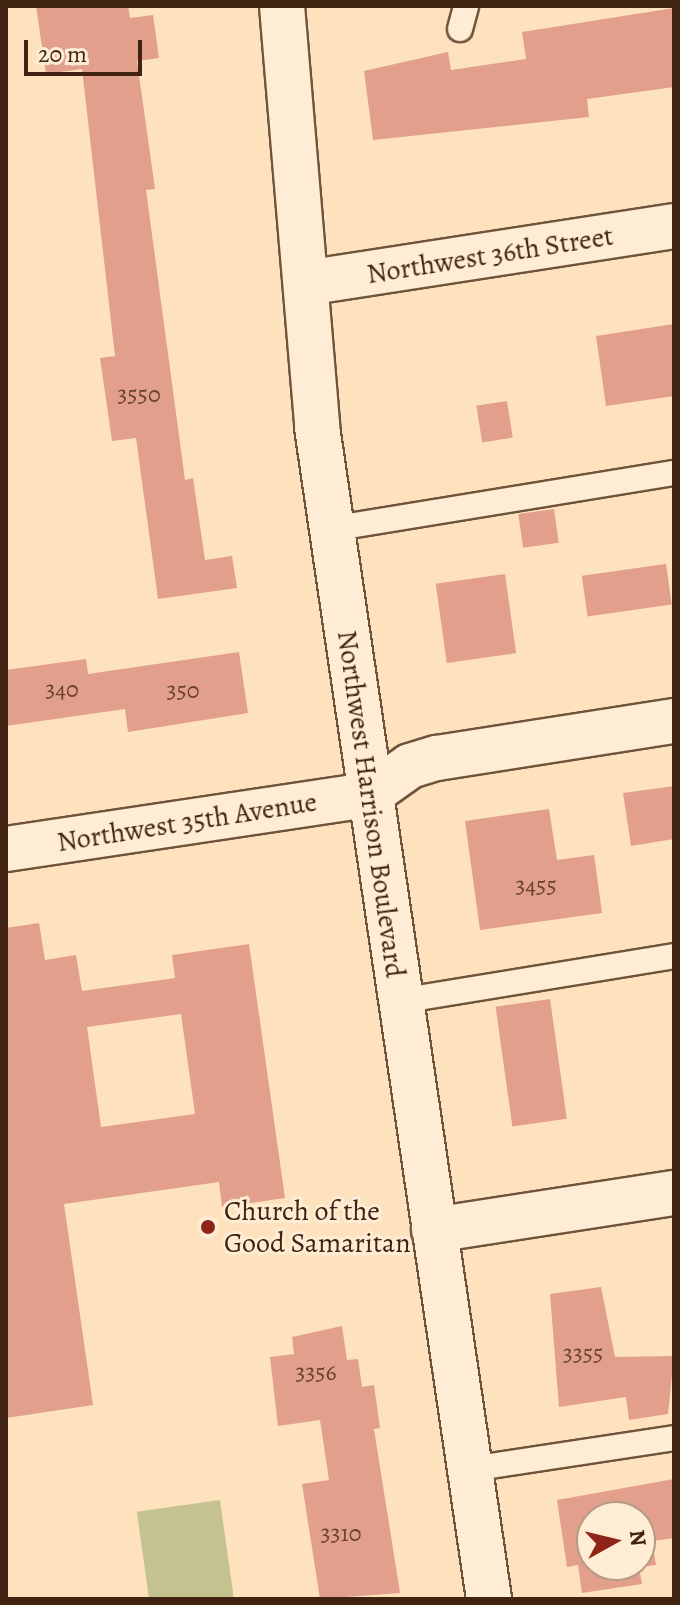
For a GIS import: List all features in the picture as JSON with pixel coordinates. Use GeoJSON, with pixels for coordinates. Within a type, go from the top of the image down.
{"type":"FeatureCollection","features":[{"type":"Feature","properties":{"kind":"main road","name":"Northwest Harrison Boulevard"},"geometry":{"type":"LineString","coordinates":[[282,6],[331,529],[489,1599]]}},
{"type":"Feature","properties":{"kind":"main road","name":"Northwest 36th Street"},"geometry":{"type":"LineString","coordinates":[[306,283],[674,226]]}},
{"type":"Feature","properties":{"kind":"main road"},"geometry":{"type":"LineString","coordinates":[[369,795],[410,766],[437,758],[674,721]]}},
{"type":"Feature","properties":{"kind":"main road","name":"Northwest 35th Avenue"},"geometry":{"type":"LineString","coordinates":[[6,849],[369,795]]}},
{"type":"Feature","properties":{"kind":"main road"},"geometry":{"type":"LineString","coordinates":[[434,1230],[674,1193]]}},
{"type":"Feature","properties":{"kind":"lane"},"geometry":{"type":"LineString","coordinates":[[331,529],[674,473]]}},
{"type":"Feature","properties":{"kind":"lane"},"geometry":{"type":"LineString","coordinates":[[400,1001],[674,956]]}},
{"type":"Feature","properties":{"kind":"lane"},"geometry":{"type":"LineString","coordinates":[[470,1469],[674,1438]]}},
{"type":"Feature","properties":{"kind":"shaded area"},"geometry":{"type":"Polygon","coordinates":[[[220,1500],[234,1599],[149,1599],[137,1512],[220,1500]]]}},
{"type":"Feature","properties":{"kind":"building"},"geometry":{"type":"Polygon","coordinates":[[[36,6],[128,6],[130,18],[153,15],[159,58],[137,61],[155,189],[146,190],[185,480],[193,478],[205,560],[232,556],[237,588],[158,599],[136,438],[112,441],[100,358],[115,356],[82,69],[46,74],[36,6]]]}},
{"type":"Feature","properties":{"kind":"building"},"geometry":{"type":"Polygon","coordinates":[[[674,8],[674,87],[587,99],[589,117],[373,140],[364,71],[448,52],[451,70],[526,59],[522,32],[674,8]]]}},
{"type":"Feature","properties":{"kind":"building"},"geometry":{"type":"Polygon","coordinates":[[[674,324],[674,396],[606,406],[596,336],[674,324]]]}},
{"type":"Feature","properties":{"kind":"building"},"geometry":{"type":"Polygon","coordinates":[[[507,401],[513,438],[482,442],[476,406],[507,401]]]}},
{"type":"Feature","properties":{"kind":"building"},"geometry":{"type":"Polygon","coordinates":[[[554,509],[559,543],[523,548],[518,514],[554,509]]]}},
{"type":"Feature","properties":{"kind":"building"},"geometry":{"type":"Polygon","coordinates":[[[666,564],[672,605],[588,616],[582,576],[666,564]]]}},
{"type":"Feature","properties":{"kind":"building"},"geometry":{"type":"Polygon","coordinates":[[[505,574],[516,653],[447,663],[436,584],[505,574]]]}},
{"type":"Feature","properties":{"kind":"building"},"geometry":{"type":"Polygon","coordinates":[[[239,652],[248,713],[128,732],[125,709],[6,726],[6,670],[86,659],[88,674],[239,652]]]}},
{"type":"Feature","properties":{"kind":"building"},"geometry":{"type":"Polygon","coordinates":[[[674,786],[674,839],[631,846],[623,793],[674,786]]]}},
{"type":"Feature","properties":{"kind":"building"},"geometry":{"type":"Polygon","coordinates":[[[549,809],[557,860],[594,855],[602,913],[480,930],[465,821],[549,809]]]}},
{"type":"Feature","properties":{"kind":"building"},"geometry":{"type":"Polygon","coordinates":[[[39,923],[45,960],[76,955],[82,991],[175,978],[172,955],[249,944],[285,1198],[222,1207],[219,1182],[64,1204],[93,1405],[6,1418],[6,928],[39,923]],[[181,1014],[87,1027],[101,1127],[195,1114],[181,1014]]]}},
{"type":"Feature","properties":{"kind":"building"},"geometry":{"type":"Polygon","coordinates":[[[550,999],[567,1119],[512,1126],[496,1007],[550,999]]]}},
{"type":"Feature","properties":{"kind":"building"},"geometry":{"type":"Polygon","coordinates":[[[601,1287],[615,1357],[674,1356],[668,1414],[629,1420],[626,1397],[559,1407],[550,1294],[601,1287]]]}},
{"type":"Feature","properties":{"kind":"building"},"geometry":{"type":"Polygon","coordinates":[[[342,1326],[347,1360],[358,1359],[362,1387],[374,1385],[380,1428],[374,1429],[400,1593],[320,1599],[302,1484],[329,1480],[320,1420],[278,1426],[270,1357],[294,1354],[292,1337],[342,1326]]]}},
{"type":"Feature","properties":{"kind":"building"},"geometry":{"type":"Polygon","coordinates":[[[674,1479],[674,1538],[656,1540],[656,1501],[576,1501],[576,1565],[567,1567],[557,1500],[674,1479]]]}},
{"type":"Feature","properties":{"kind":"building"},"geometry":{"type":"Polygon","coordinates":[[[580,1581],[641,1581],[642,1584],[582,1593],[580,1581]]]}},
{"type":"Feature","properties":{"kind":"place","name":"Church of the Good Samaritan"},"geometry":{"type":"Point","coordinates":[208,1227]}}]}
